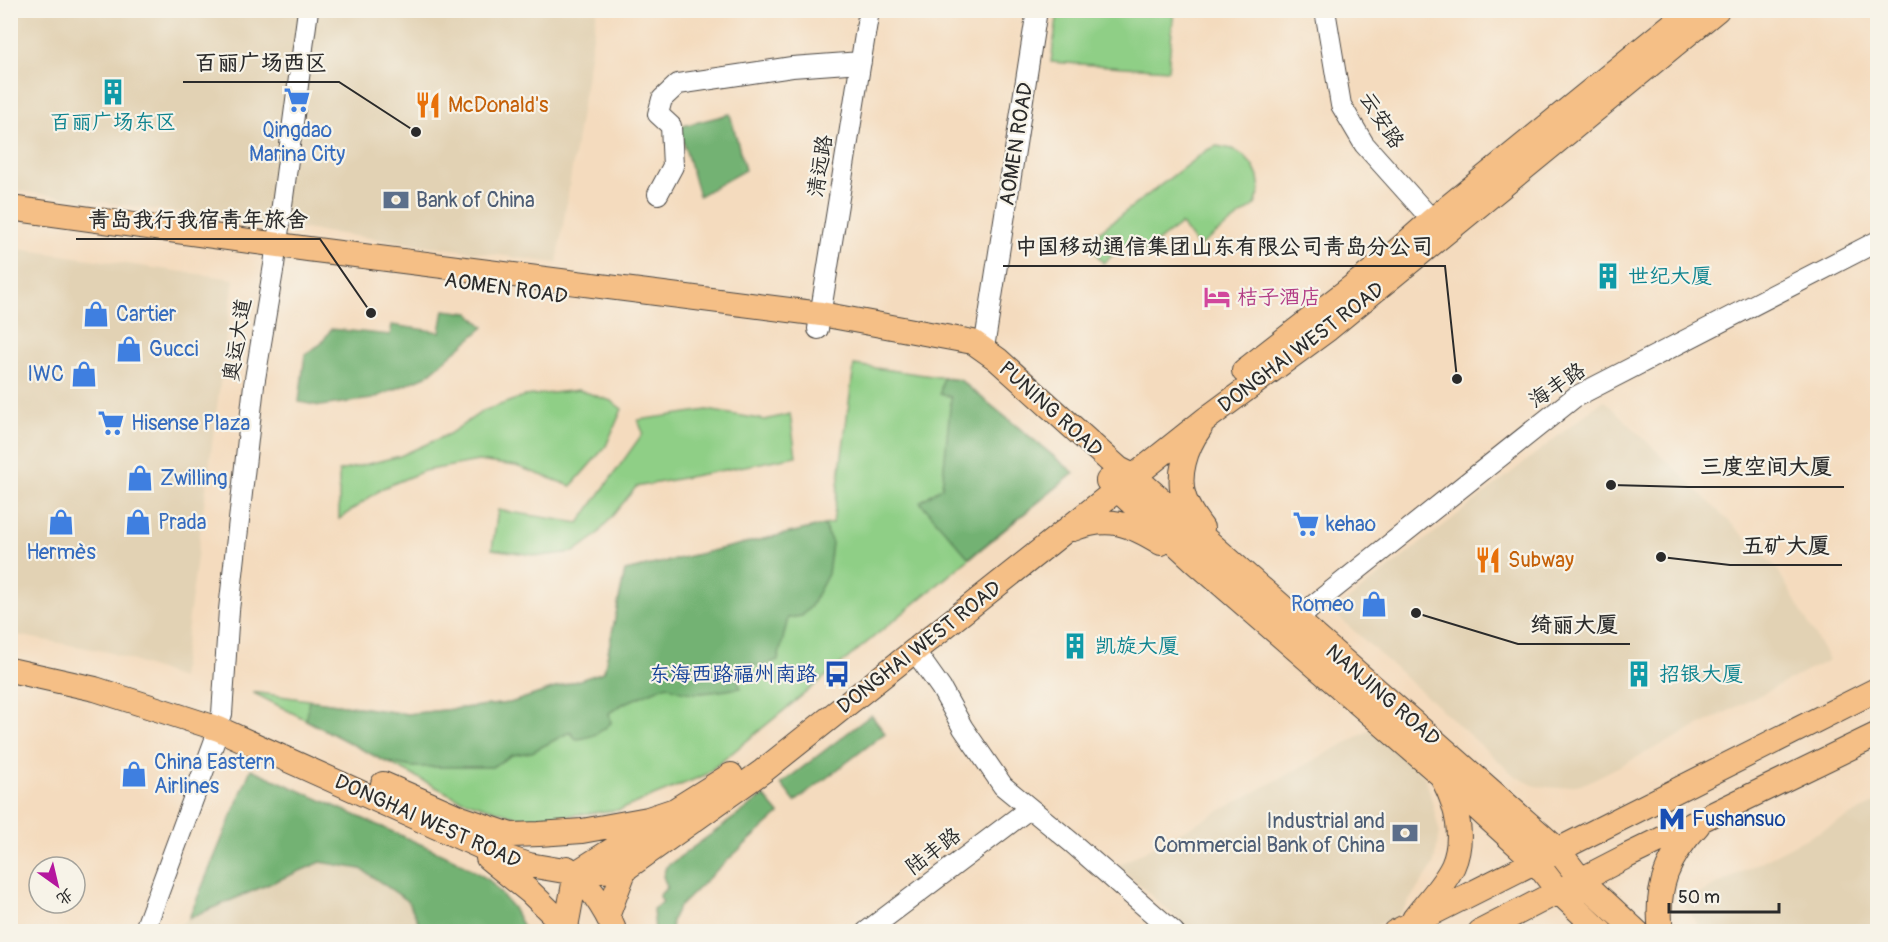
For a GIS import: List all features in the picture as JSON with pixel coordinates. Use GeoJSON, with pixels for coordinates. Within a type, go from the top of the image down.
{"type":"FeatureCollection","features":[{"type":"Feature","properties":{"kind":"main road","name":"DONGHAI WEST ROAD"},"geometry":{"type":"LineString","coordinates":[[10,670],[95,689],[220,722],[462,838],[499,855],[529,865],[576,873],[625,869],[763,771],[1063,533],[1119,479],[1206,419],[1328,329],[1438,227],[1690,10]]}},
{"type":"Feature","properties":{"kind":"main road","name":"DONGHAI WEST ROAD"},"geometry":{"type":"LineString","coordinates":[[10,655],[102,675],[460,818],[511,835],[555,834],[611,826],[648,819],[675,810],[756,758],[1119,479],[1389,258],[1438,227],[1717,10]]}},
{"type":"Feature","properties":{"kind":"main road","name":"AOMEN ROAD"},"geometry":{"type":"LineString","coordinates":[[10,208],[276,251]]}},
{"type":"Feature","properties":{"kind":"main road","name":"AOMEN ROAD"},"geometry":{"type":"LineString","coordinates":[[10,221],[276,251],[820,322],[970,358],[982,357]]}},
{"type":"Feature","properties":{"kind":"main road","name":"PUNING ROAD"},"geometry":{"type":"LineString","coordinates":[[982,357],[1009,394],[1119,479]]}},
{"type":"Feature","properties":{"kind":"main road"},"geometry":{"type":"LineString","coordinates":[[1205,554],[1184,498],[1182,473],[1194,436],[1206,419]]}},
{"type":"Feature","properties":{"kind":"main road","name":"NANJING ROAD"},"geometry":{"type":"LineString","coordinates":[[1119,479],[1205,554],[1536,862],[1558,891],[1601,932]]}},
{"type":"Feature","properties":{"kind":"main road"},"geometry":{"type":"LineString","coordinates":[[1063,533],[1094,522],[1118,523],[1205,554]]}},
{"type":"Feature","properties":{"kind":"main road","name":"NANJING ROAD"},"geometry":{"type":"LineString","coordinates":[[1205,554],[1298,620],[1558,850],[1580,879],[1637,932]]}},
{"type":"Feature","properties":{"kind":"main road"},"geometry":{"type":"LineString","coordinates":[[1402,928],[1878,689]]}},
{"type":"Feature","properties":{"kind":"main road"},"geometry":{"type":"LineString","coordinates":[[1480,932],[1580,879],[1878,734]]}},
{"type":"Feature","properties":{"kind":"main road"},"geometry":{"type":"LineString","coordinates":[[1402,928],[1445,879],[1453,865],[1459,829],[1455,806],[1442,776]]}},
{"type":"Feature","properties":{"kind":"main road"},"geometry":{"type":"LineString","coordinates":[[567,929],[576,873],[675,810]]}},
{"type":"Feature","properties":{"kind":"main road"},"geometry":{"type":"LineString","coordinates":[[1660,932],[1659,904],[1662,884],[1669,865],[1681,843],[1705,818]]}},
{"type":"Feature","properties":{"kind":"main road"},"geometry":{"type":"LineString","coordinates":[[511,835],[576,873],[611,923]]}},
{"type":"Feature","properties":{"kind":"main road"},"geometry":{"type":"LineString","coordinates":[[462,838],[521,885],[567,929]]}},
{"type":"Feature","properties":{"kind":"main road"},"geometry":{"type":"LineString","coordinates":[[611,923],[625,869]]}},
{"type":"Feature","properties":{"kind":"street","name":"奥运大道"},"geometry":{"type":"LineString","coordinates":[[144,932],[220,722],[229,610],[254,385],[276,251],[308,10]]}},
{"type":"Feature","properties":{"kind":"street","name":"清远路"},"geometry":{"type":"LineString","coordinates":[[820,322],[869,10]]}},
{"type":"Feature","properties":{"kind":"street","name":"AOMEN ROAD"},"geometry":{"type":"LineString","coordinates":[[982,357],[1036,10]]}},
{"type":"Feature","properties":{"kind":"street","name":"云安路"},"geometry":{"type":"LineString","coordinates":[[1325,10],[1341,105],[1364,144],[1438,227]]}},
{"type":"Feature","properties":{"kind":"street"},"geometry":{"type":"LineString","coordinates":[[658,194],[673,165],[671,126],[658,114],[662,99],[678,84],[792,67],[861,62]]}},
{"type":"Feature","properties":{"kind":"street","name":"海丰路"},"geometry":{"type":"LineString","coordinates":[[1298,620],[1316,603],[1575,397],[1878,241]]}},
{"type":"Feature","properties":{"kind":"street"},"geometry":{"type":"LineString","coordinates":[[914,650],[941,688],[989,768],[1003,786],[1174,932]]}},
{"type":"Feature","properties":{"kind":"street","name":"陆丰路"},"geometry":{"type":"LineString","coordinates":[[866,932],[1029,808]]}},
{"type":"Feature","properties":{"kind":"shaded area","name":"Qingdao Marina City"},"geometry":{"type":"Polygon","coordinates":[[[11,11],[597,11],[557,263],[11,190],[11,11]]]}},
{"type":"Feature","properties":{"kind":"shaded area"},"geometry":{"type":"Polygon","coordinates":[[[11,248],[234,279],[181,678],[108,652],[11,634],[11,248]]]}},
{"type":"Feature","properties":{"kind":"shaded area"},"geometry":{"type":"Polygon","coordinates":[[[1604,400],[1776,567],[1829,660],[1586,783],[1559,788],[1535,786],[1515,776],[1333,612],[1604,400]]]}},
{"type":"Feature","properties":{"kind":"shaded area"},"geometry":{"type":"Polygon","coordinates":[[[1372,729],[1426,778],[1440,833],[1433,866],[1400,914],[1367,931],[1192,931],[1117,866],[1372,729]]]}},
{"type":"Feature","properties":{"kind":"shaded area"},"geometry":{"type":"Polygon","coordinates":[[[1877,802],[1877,931],[1701,931],[1683,902],[1877,802]]]}},
{"type":"Feature","properties":{"kind":"shaded area"},"geometry":{"type":"Polygon","coordinates":[[[321,862],[361,869],[408,902],[423,931],[171,932],[189,918],[321,862]]]}},
{"type":"Feature","properties":{"kind":"green space"},"geometry":{"type":"Polygon","coordinates":[[[1058,11],[1174,11],[1168,70],[1051,62],[1058,11]]]}},
{"type":"Feature","properties":{"kind":"green space"},"geometry":{"type":"Polygon","coordinates":[[[730,114],[745,170],[699,196],[679,127],[730,114]]]}},
{"type":"Feature","properties":{"kind":"green space"},"geometry":{"type":"Polygon","coordinates":[[[1217,146],[1232,149],[1244,156],[1253,166],[1260,190],[1255,205],[1198,247],[1181,224],[1144,252],[1134,239],[1103,263],[1087,241],[1207,150],[1217,146]]]}},
{"type":"Feature","properties":{"kind":"green space"},"geometry":{"type":"Polygon","coordinates":[[[444,310],[469,313],[484,327],[426,376],[372,399],[320,406],[299,402],[305,354],[321,344],[331,329],[390,335],[392,325],[440,332],[444,310]]]}},
{"type":"Feature","properties":{"kind":"green space"},"geometry":{"type":"Polygon","coordinates":[[[854,365],[960,380],[1074,473],[705,775],[619,810],[527,820],[457,798],[252,692],[407,714],[510,703],[604,672],[625,571],[833,523],[854,365]]]}},
{"type":"Feature","properties":{"kind":"green space"},"geometry":{"type":"Polygon","coordinates":[[[943,378],[960,380],[1074,473],[969,558],[920,502],[942,487],[951,397],[940,394],[943,378]]]}},
{"type":"Feature","properties":{"kind":"green space"},"geometry":{"type":"Polygon","coordinates":[[[579,390],[611,401],[622,409],[606,446],[571,486],[516,466],[478,461],[424,471],[383,488],[339,519],[339,471],[400,456],[449,434],[483,411],[525,396],[579,390]]]}},
{"type":"Feature","properties":{"kind":"green space"},"geometry":{"type":"Polygon","coordinates":[[[707,410],[765,420],[790,414],[796,456],[636,487],[596,536],[574,552],[540,556],[492,549],[498,510],[579,523],[643,433],[638,420],[707,410]]]}},
{"type":"Feature","properties":{"kind":"green space"},"geometry":{"type":"Polygon","coordinates":[[[824,525],[832,543],[828,574],[811,606],[802,616],[788,618],[778,660],[762,666],[743,663],[734,672],[741,688],[693,693],[667,685],[623,704],[609,713],[611,723],[595,734],[576,739],[570,732],[532,752],[512,755],[492,767],[411,767],[384,761],[306,720],[309,700],[407,714],[510,703],[604,672],[625,571],[824,525]]]}},
{"type":"Feature","properties":{"kind":"green space"},"geometry":{"type":"Polygon","coordinates":[[[871,715],[885,733],[795,802],[781,784],[871,715]]]}},
{"type":"Feature","properties":{"kind":"green space"},"geometry":{"type":"Polygon","coordinates":[[[251,769],[454,859],[489,880],[513,908],[525,931],[423,931],[408,901],[361,869],[321,862],[189,918],[251,769]]]}},
{"type":"Feature","properties":{"kind":"green space"},"geometry":{"type":"Polygon","coordinates":[[[764,796],[779,814],[678,908],[672,920],[671,931],[655,931],[653,909],[663,902],[659,896],[667,887],[663,876],[666,867],[764,796]]]}},
{"type":"Feature","properties":{"kind":"place","name":"百丽广场东区"},"geometry":{"type":"Point","coordinates":[113,92]}},
{"type":"Feature","properties":{"kind":"place","name":"Qingdao Marina City"},"geometry":{"type":"Point","coordinates":[297,100]}},
{"type":"Feature","properties":{"kind":"place","name":"McDonald's"},"geometry":{"type":"Point","coordinates":[428,105]}},
{"type":"Feature","properties":{"kind":"place","name":"百丽广场西区"},"geometry":{"type":"Point","coordinates":[416,132]}},
{"type":"Feature","properties":{"kind":"place","name":"Bank of China"},"geometry":{"type":"Point","coordinates":[396,200]}},
{"type":"Feature","properties":{"kind":"place","name":"世纪大厦"},"geometry":{"type":"Point","coordinates":[1608,276]}},
{"type":"Feature","properties":{"kind":"place","name":"桔子酒店"},"geometry":{"type":"Point","coordinates":[1217,297]}},
{"type":"Feature","properties":{"kind":"place","name":"青岛我行我宿青年旅舍"},"geometry":{"type":"Point","coordinates":[371,313]}},
{"type":"Feature","properties":{"kind":"place","name":"Cartier"},"geometry":{"type":"Point","coordinates":[96,314]}},
{"type":"Feature","properties":{"kind":"place","name":"Gucci"},"geometry":{"type":"Point","coordinates":[129,349]}},
{"type":"Feature","properties":{"kind":"place","name":"IWC"},"geometry":{"type":"Point","coordinates":[84,374]}},
{"type":"Feature","properties":{"kind":"place","name":"中国移动通信集团山东有限公司青岛分公司"},"geometry":{"type":"Point","coordinates":[1457,379]}},
{"type":"Feature","properties":{"kind":"place","name":"Hisense Plaza"},"geometry":{"type":"Point","coordinates":[111,423]}},
{"type":"Feature","properties":{"kind":"place","name":"Zwilling"},"geometry":{"type":"Point","coordinates":[140,478]}},
{"type":"Feature","properties":{"kind":"place","name":"三度空间大厦"},"geometry":{"type":"Point","coordinates":[1611,485]}},
{"type":"Feature","properties":{"kind":"place","name":"Hermès"},"geometry":{"type":"Point","coordinates":[61,522]}},
{"type":"Feature","properties":{"kind":"place","name":"Prada"},"geometry":{"type":"Point","coordinates":[138,522]}},
{"type":"Feature","properties":{"kind":"place","name":"kehao"},"geometry":{"type":"Point","coordinates":[1306,524]}},
{"type":"Feature","properties":{"kind":"place","name":"五矿大厦"},"geometry":{"type":"Point","coordinates":[1661,557]}},
{"type":"Feature","properties":{"kind":"place","name":"Subway"},"geometry":{"type":"Point","coordinates":[1488,560]}},
{"type":"Feature","properties":{"kind":"place","name":"Romeo"},"geometry":{"type":"Point","coordinates":[1374,604]}},
{"type":"Feature","properties":{"kind":"place","name":"绮丽大厦"},"geometry":{"type":"Point","coordinates":[1416,613]}},
{"type":"Feature","properties":{"kind":"place","name":"凯旋大厦"},"geometry":{"type":"Point","coordinates":[1075,646]}},
{"type":"Feature","properties":{"kind":"place","name":"东海西路福州南路"},"geometry":{"type":"Point","coordinates":[837,674]}},
{"type":"Feature","properties":{"kind":"place","name":"招银大厦"},"geometry":{"type":"Point","coordinates":[1639,674]}},
{"type":"Feature","properties":{"kind":"place","name":"China Eastern Airlines"},"geometry":{"type":"Point","coordinates":[134,774]}},
{"type":"Feature","properties":{"kind":"place","name":"Fushansuo"},"geometry":{"type":"Point","coordinates":[1672,819]}},
{"type":"Feature","properties":{"kind":"place","name":"Industrial and Commercial Bank of China"},"geometry":{"type":"Point","coordinates":[1405,833]}}]}
